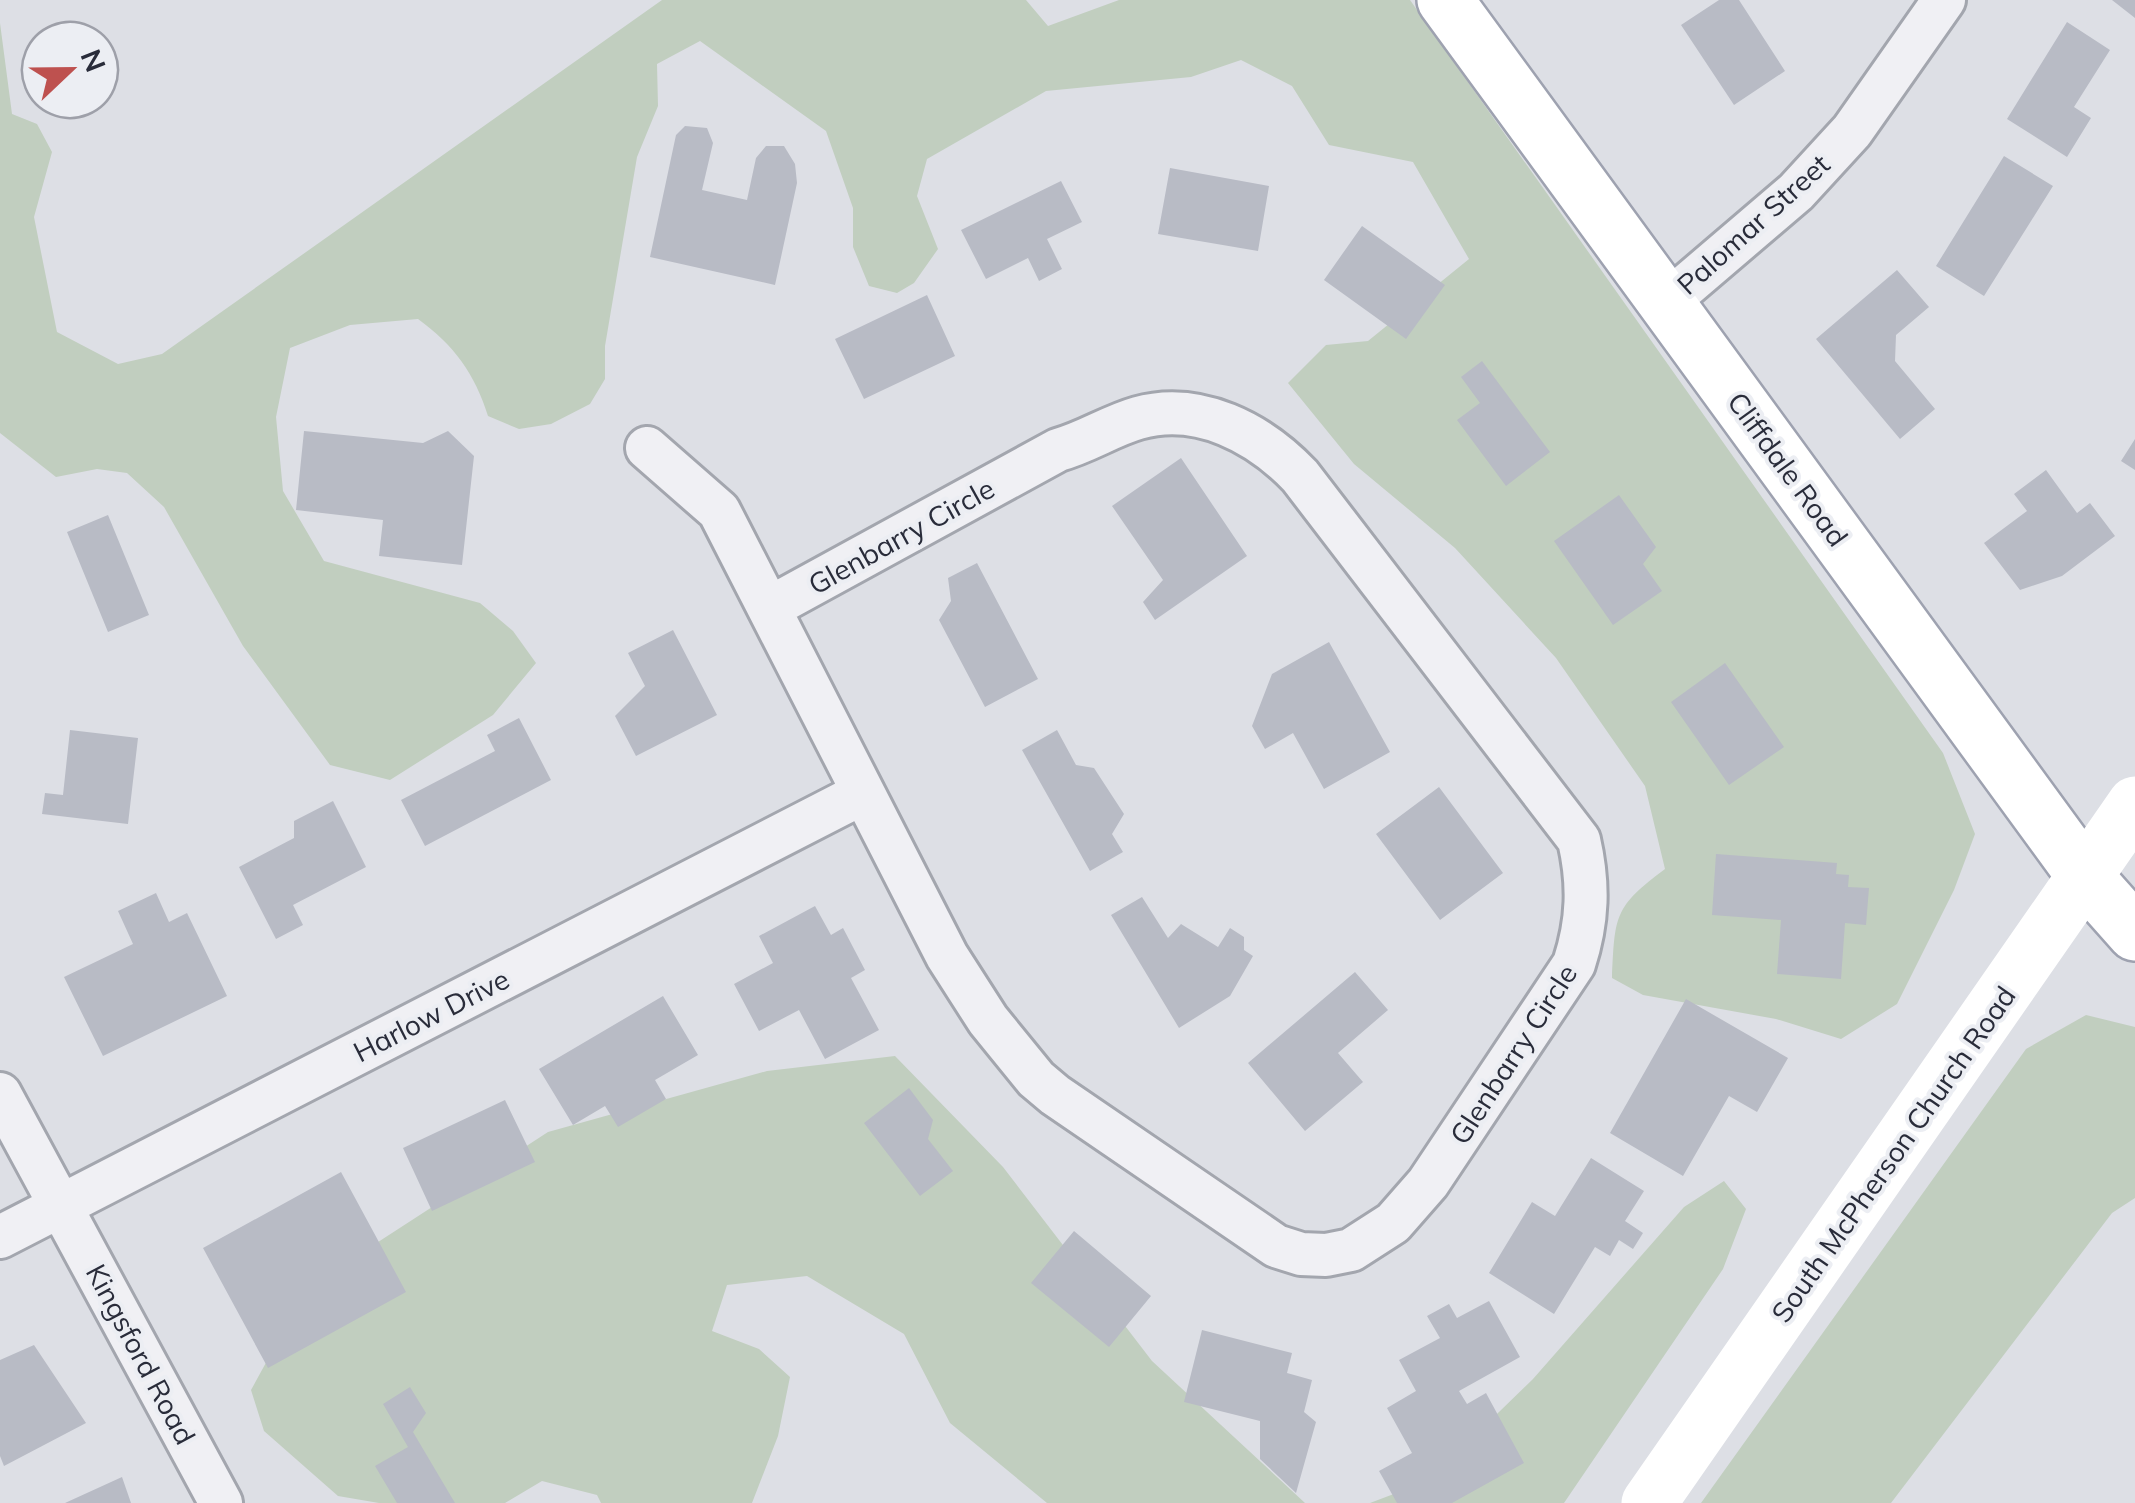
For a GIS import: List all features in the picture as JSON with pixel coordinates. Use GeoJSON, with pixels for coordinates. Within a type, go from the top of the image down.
{"type":"FeatureCollection","features":[{"type":"Feature","properties":{"kind":"main road","name":"Cliffdale Road"},"geometry":{"type":"LineString","coordinates":[[1445,0],[2086,878],[2135,933]]}},
{"type":"Feature","properties":{"kind":"main road","name":"South McPherson Church Road"},"geometry":{"type":"LineString","coordinates":[[1649,1503],[2135,804]]}},
{"type":"Feature","properties":{"kind":"street","name":"Palomar Street"},"geometry":{"type":"LineString","coordinates":[[1666,302],[1796,192],[1852,131],[1944,0]]}},
{"type":"Feature","properties":{"kind":"street","name":"Glenbarry Circle"},"geometry":{"type":"LineString","coordinates":[[1167,414],[1192,415],[1240,429],[1263,442],[1300,476],[1579,840],[1587,889],[1582,940],[1562,987],[1412,1205],[1373,1238],[1350,1250],[1301,1254],[1255,1234],[1036,1079],[988,1020],[946,956],[863,793],[769,608],[1058,450],[1094,440],[1118,425],[1167,414]]}},
{"type":"Feature","properties":{"kind":"street"},"geometry":{"type":"LineString","coordinates":[[646,448],[720,511],[769,608]]}},
{"type":"Feature","properties":{"kind":"street","name":"Harlow Drive"},"geometry":{"type":"LineString","coordinates":[[0,1237],[863,793]]}},
{"type":"Feature","properties":{"kind":"street","name":"Kingsford Road"},"geometry":{"type":"LineString","coordinates":[[0,1094],[221,1503]]}},
{"type":"Feature","properties":{"kind":"green space"},"geometry":{"type":"Polygon","coordinates":[[[662,0],[1026,0],[1048,26],[1119,0],[1410,0],[1943,753],[1975,834],[1954,890],[1897,1004],[1841,1039],[1776,1019],[1643,995],[1612,978],[1620,914],[1636,893],[1665,869],[1645,786],[1556,658],[1455,548],[1354,464],[1288,383],[1326,345],[1368,341],[1469,259],[1413,162],[1329,145],[1292,86],[1241,60],[1191,77],[1046,91],[927,159],[917,196],[938,249],[914,283],[897,293],[869,286],[853,247],[853,208],[826,131],[700,41],[657,64],[658,106],[637,157],[605,346],[605,379],[590,404],[551,424],[519,429],[488,416],[462,361],[418,319],[350,325],[290,348],[276,417],[283,491],[324,561],[480,603],[513,631],[536,663],[493,715],[390,780],[330,765],[243,646],[164,507],[127,473],[97,469],[56,477],[0,433],[0,23],[12,114],[37,124],[52,152],[34,217],[57,332],[118,364],[162,354],[662,0]]]}},
{"type":"Feature","properties":{"kind":"green space"},"geometry":{"type":"Polygon","coordinates":[[[2086,1015],[2135,1027],[2135,1198],[2112,1213],[1891,1503],[1701,1503],[2026,1049],[2086,1015]]]}},
{"type":"Feature","properties":{"kind":"green space"},"geometry":{"type":"Polygon","coordinates":[[[895,1056],[1003,1167],[1152,1361],[1305,1503],[1047,1503],[950,1423],[904,1334],[807,1276],[727,1285],[712,1331],[759,1349],[790,1377],[778,1436],[752,1503],[601,1503],[597,1495],[542,1481],[505,1503],[379,1503],[338,1496],[264,1431],[251,1390],[301,1299],[355,1257],[548,1132],[767,1071],[895,1056]]]}},
{"type":"Feature","properties":{"kind":"green space"},"geometry":{"type":"Polygon","coordinates":[[[1724,1181],[1746,1209],[1723,1269],[1564,1503],[1370,1503],[1428,1481],[1533,1379],[1684,1207],[1724,1181]]]}},
{"type":"Feature","properties":{"kind":"building"},"geometry":{"type":"Polygon","coordinates":[[[1719,0],[1739,0],[1785,71],[1734,105],[1681,25],[1719,0]]]}},
{"type":"Feature","properties":{"kind":"building"},"geometry":{"type":"Polygon","coordinates":[[[2112,0],[2135,0],[2135,18],[2112,0]]]}},
{"type":"Feature","properties":{"kind":"building"},"geometry":{"type":"Polygon","coordinates":[[[2067,22],[2110,50],[2074,107],[2091,118],[2067,157],[2007,119],[2067,22]]]}},
{"type":"Feature","properties":{"kind":"building"},"geometry":{"type":"Polygon","coordinates":[[[685,126],[707,128],[713,143],[702,190],[747,200],[756,158],[766,146],[784,146],[795,164],[797,183],[775,285],[650,257],[676,135],[685,126]]]}},
{"type":"Feature","properties":{"kind":"building"},"geometry":{"type":"Polygon","coordinates":[[[2004,156],[2053,186],[1984,296],[1936,266],[2004,156]]]}},
{"type":"Feature","properties":{"kind":"building"},"geometry":{"type":"Polygon","coordinates":[[[1170,168],[1269,186],[1258,251],[1158,234],[1170,168]]]}},
{"type":"Feature","properties":{"kind":"building"},"geometry":{"type":"Polygon","coordinates":[[[1061,181],[1082,222],[1047,239],[1062,269],[1039,281],[1028,258],[986,279],[961,230],[1061,181]]]}},
{"type":"Feature","properties":{"kind":"building"},"geometry":{"type":"Polygon","coordinates":[[[1362,226],[1445,285],[1406,339],[1324,280],[1362,226]]]}},
{"type":"Feature","properties":{"kind":"building"},"geometry":{"type":"Polygon","coordinates":[[[1897,270],[1929,307],[1896,335],[1895,361],[1935,409],[1900,439],[1816,339],[1897,270]]]}},
{"type":"Feature","properties":{"kind":"building"},"geometry":{"type":"Polygon","coordinates":[[[927,295],[955,356],[864,399],[835,339],[927,295]]]}},
{"type":"Feature","properties":{"kind":"building"},"geometry":{"type":"Polygon","coordinates":[[[1482,361],[1550,452],[1506,486],[1457,420],[1480,403],[1461,377],[1482,361]]]}},
{"type":"Feature","properties":{"kind":"building"},"geometry":{"type":"Polygon","coordinates":[[[304,431],[423,443],[448,431],[474,456],[462,565],[379,556],[383,520],[296,510],[304,431]]]}},
{"type":"Feature","properties":{"kind":"building"},"geometry":{"type":"Polygon","coordinates":[[[2135,439],[2135,470],[2121,461],[2135,439]]]}},
{"type":"Feature","properties":{"kind":"building"},"geometry":{"type":"Polygon","coordinates":[[[1181,458],[1247,556],[1155,620],[1143,602],[1163,580],[1112,506],[1181,458]]]}},
{"type":"Feature","properties":{"kind":"building"},"geometry":{"type":"Polygon","coordinates":[[[2046,470],[2077,513],[2090,503],[2115,536],[2062,576],[2020,590],[1984,543],[2027,511],[2014,494],[2046,470]]]}},
{"type":"Feature","properties":{"kind":"building"},"geometry":{"type":"Polygon","coordinates":[[[1619,495],[1656,547],[1643,564],[1662,591],[1613,625],[1554,541],[1619,495]]]}},
{"type":"Feature","properties":{"kind":"building"},"geometry":{"type":"Polygon","coordinates":[[[108,515],[149,615],[108,632],[67,532],[108,515]]]}},
{"type":"Feature","properties":{"kind":"building"},"geometry":{"type":"Polygon","coordinates":[[[977,563],[1038,679],[985,707],[939,620],[951,601],[948,578],[977,563]]]}},
{"type":"Feature","properties":{"kind":"building"},"geometry":{"type":"Polygon","coordinates":[[[673,630],[717,715],[636,756],[615,716],[645,686],[628,653],[673,630]]]}},
{"type":"Feature","properties":{"kind":"building"},"geometry":{"type":"Polygon","coordinates":[[[1329,642],[1390,752],[1324,789],[1293,733],[1265,749],[1252,726],[1272,674],[1329,642]]]}},
{"type":"Feature","properties":{"kind":"building"},"geometry":{"type":"Polygon","coordinates":[[[1725,663],[1784,747],[1729,785],[1671,702],[1725,663]]]}},
{"type":"Feature","properties":{"kind":"building"},"geometry":{"type":"Polygon","coordinates":[[[519,718],[551,780],[425,846],[401,800],[495,751],[487,735],[519,718]]]}},
{"type":"Feature","properties":{"kind":"building"},"geometry":{"type":"Polygon","coordinates":[[[70,730],[138,738],[128,824],[42,814],[45,793],[63,795],[70,730]]]}},
{"type":"Feature","properties":{"kind":"building"},"geometry":{"type":"Polygon","coordinates":[[[1057,730],[1076,765],[1094,768],[1124,814],[1112,834],[1123,852],[1090,871],[1022,750],[1057,730]]]}},
{"type":"Feature","properties":{"kind":"building"},"geometry":{"type":"Polygon","coordinates":[[[1439,787],[1503,873],[1440,920],[1376,834],[1439,787]]]}},
{"type":"Feature","properties":{"kind":"building"},"geometry":{"type":"Polygon","coordinates":[[[333,801],[366,867],[293,905],[303,925],[276,939],[239,867],[294,838],[294,821],[333,801]]]}},
{"type":"Feature","properties":{"kind":"building"},"geometry":{"type":"Polygon","coordinates":[[[1716,854],[1837,863],[1836,874],[1849,875],[1848,887],[1869,888],[1866,925],[1845,923],[1841,979],[1777,974],[1781,920],[1712,915],[1716,854]]]}},
{"type":"Feature","properties":{"kind":"building"},"geometry":{"type":"Polygon","coordinates":[[[156,893],[169,922],[187,913],[227,996],[103,1056],[64,977],[133,944],[118,911],[156,893]]]}},
{"type":"Feature","properties":{"kind":"building"},"geometry":{"type":"Polygon","coordinates":[[[1142,897],[1168,938],[1181,924],[1218,947],[1230,928],[1244,937],[1244,950],[1253,956],[1230,996],[1179,1028],[1111,915],[1142,897]]]}},
{"type":"Feature","properties":{"kind":"building"},"geometry":{"type":"Polygon","coordinates":[[[815,906],[831,935],[843,928],[865,970],[851,978],[879,1030],[825,1059],[799,1010],[759,1031],[734,984],[773,963],[759,936],[815,906]]]}},
{"type":"Feature","properties":{"kind":"building"},"geometry":{"type":"Polygon","coordinates":[[[1355,972],[1388,1010],[1338,1053],[1363,1082],[1305,1131],[1248,1063],[1355,972]]]}},
{"type":"Feature","properties":{"kind":"building"},"geometry":{"type":"Polygon","coordinates":[[[663,996],[698,1055],[655,1080],[666,1099],[618,1127],[605,1106],[573,1125],[539,1069],[663,996]]]}},
{"type":"Feature","properties":{"kind":"building"},"geometry":{"type":"Polygon","coordinates":[[[1686,999],[1788,1058],[1757,1112],[1729,1096],[1683,1176],[1610,1133],[1686,999]]]}},
{"type":"Feature","properties":{"kind":"building"},"geometry":{"type":"Polygon","coordinates":[[[909,1088],[933,1120],[928,1139],[953,1171],[920,1196],[864,1123],[909,1088]]]}},
{"type":"Feature","properties":{"kind":"building"},"geometry":{"type":"Polygon","coordinates":[[[505,1100],[535,1162],[432,1211],[403,1148],[505,1100]]]}},
{"type":"Feature","properties":{"kind":"building"},"geometry":{"type":"Polygon","coordinates":[[[1591,1158],[1644,1191],[1625,1221],[1643,1233],[1633,1249],[1619,1240],[1610,1256],[1595,1247],[1554,1314],[1489,1273],[1532,1202],[1555,1216],[1591,1158]]]}},
{"type":"Feature","properties":{"kind":"building"},"geometry":{"type":"Polygon","coordinates":[[[341,1172],[406,1292],[268,1368],[203,1248],[341,1172]]]}},
{"type":"Feature","properties":{"kind":"building"},"geometry":{"type":"Polygon","coordinates":[[[1074,1231],[1151,1296],[1109,1347],[1031,1283],[1074,1231]]]}},
{"type":"Feature","properties":{"kind":"building"},"geometry":{"type":"Polygon","coordinates":[[[1489,1301],[1520,1357],[1459,1391],[1467,1404],[1486,1393],[1524,1463],[1452,1503],[1397,1503],[1379,1471],[1412,1453],[1387,1408],[1416,1391],[1399,1360],[1440,1338],[1427,1316],[1449,1304],[1457,1318],[1489,1301]]]}},
{"type":"Feature","properties":{"kind":"building"},"geometry":{"type":"Polygon","coordinates":[[[1202,1330],[1292,1353],[1287,1373],[1312,1380],[1304,1412],[1316,1422],[1296,1493],[1260,1459],[1260,1421],[1184,1402],[1202,1330]]]}},
{"type":"Feature","properties":{"kind":"building"},"geometry":{"type":"Polygon","coordinates":[[[34,1345],[86,1423],[4,1466],[0,1456],[0,1360],[34,1345]]]}},
{"type":"Feature","properties":{"kind":"building"},"geometry":{"type":"Polygon","coordinates":[[[410,1387],[426,1413],[413,1432],[455,1503],[397,1503],[375,1466],[408,1447],[383,1404],[410,1387]]]}},
{"type":"Feature","properties":{"kind":"building"},"geometry":{"type":"Polygon","coordinates":[[[122,1477],[131,1503],[65,1503],[122,1477]]]}}]}
